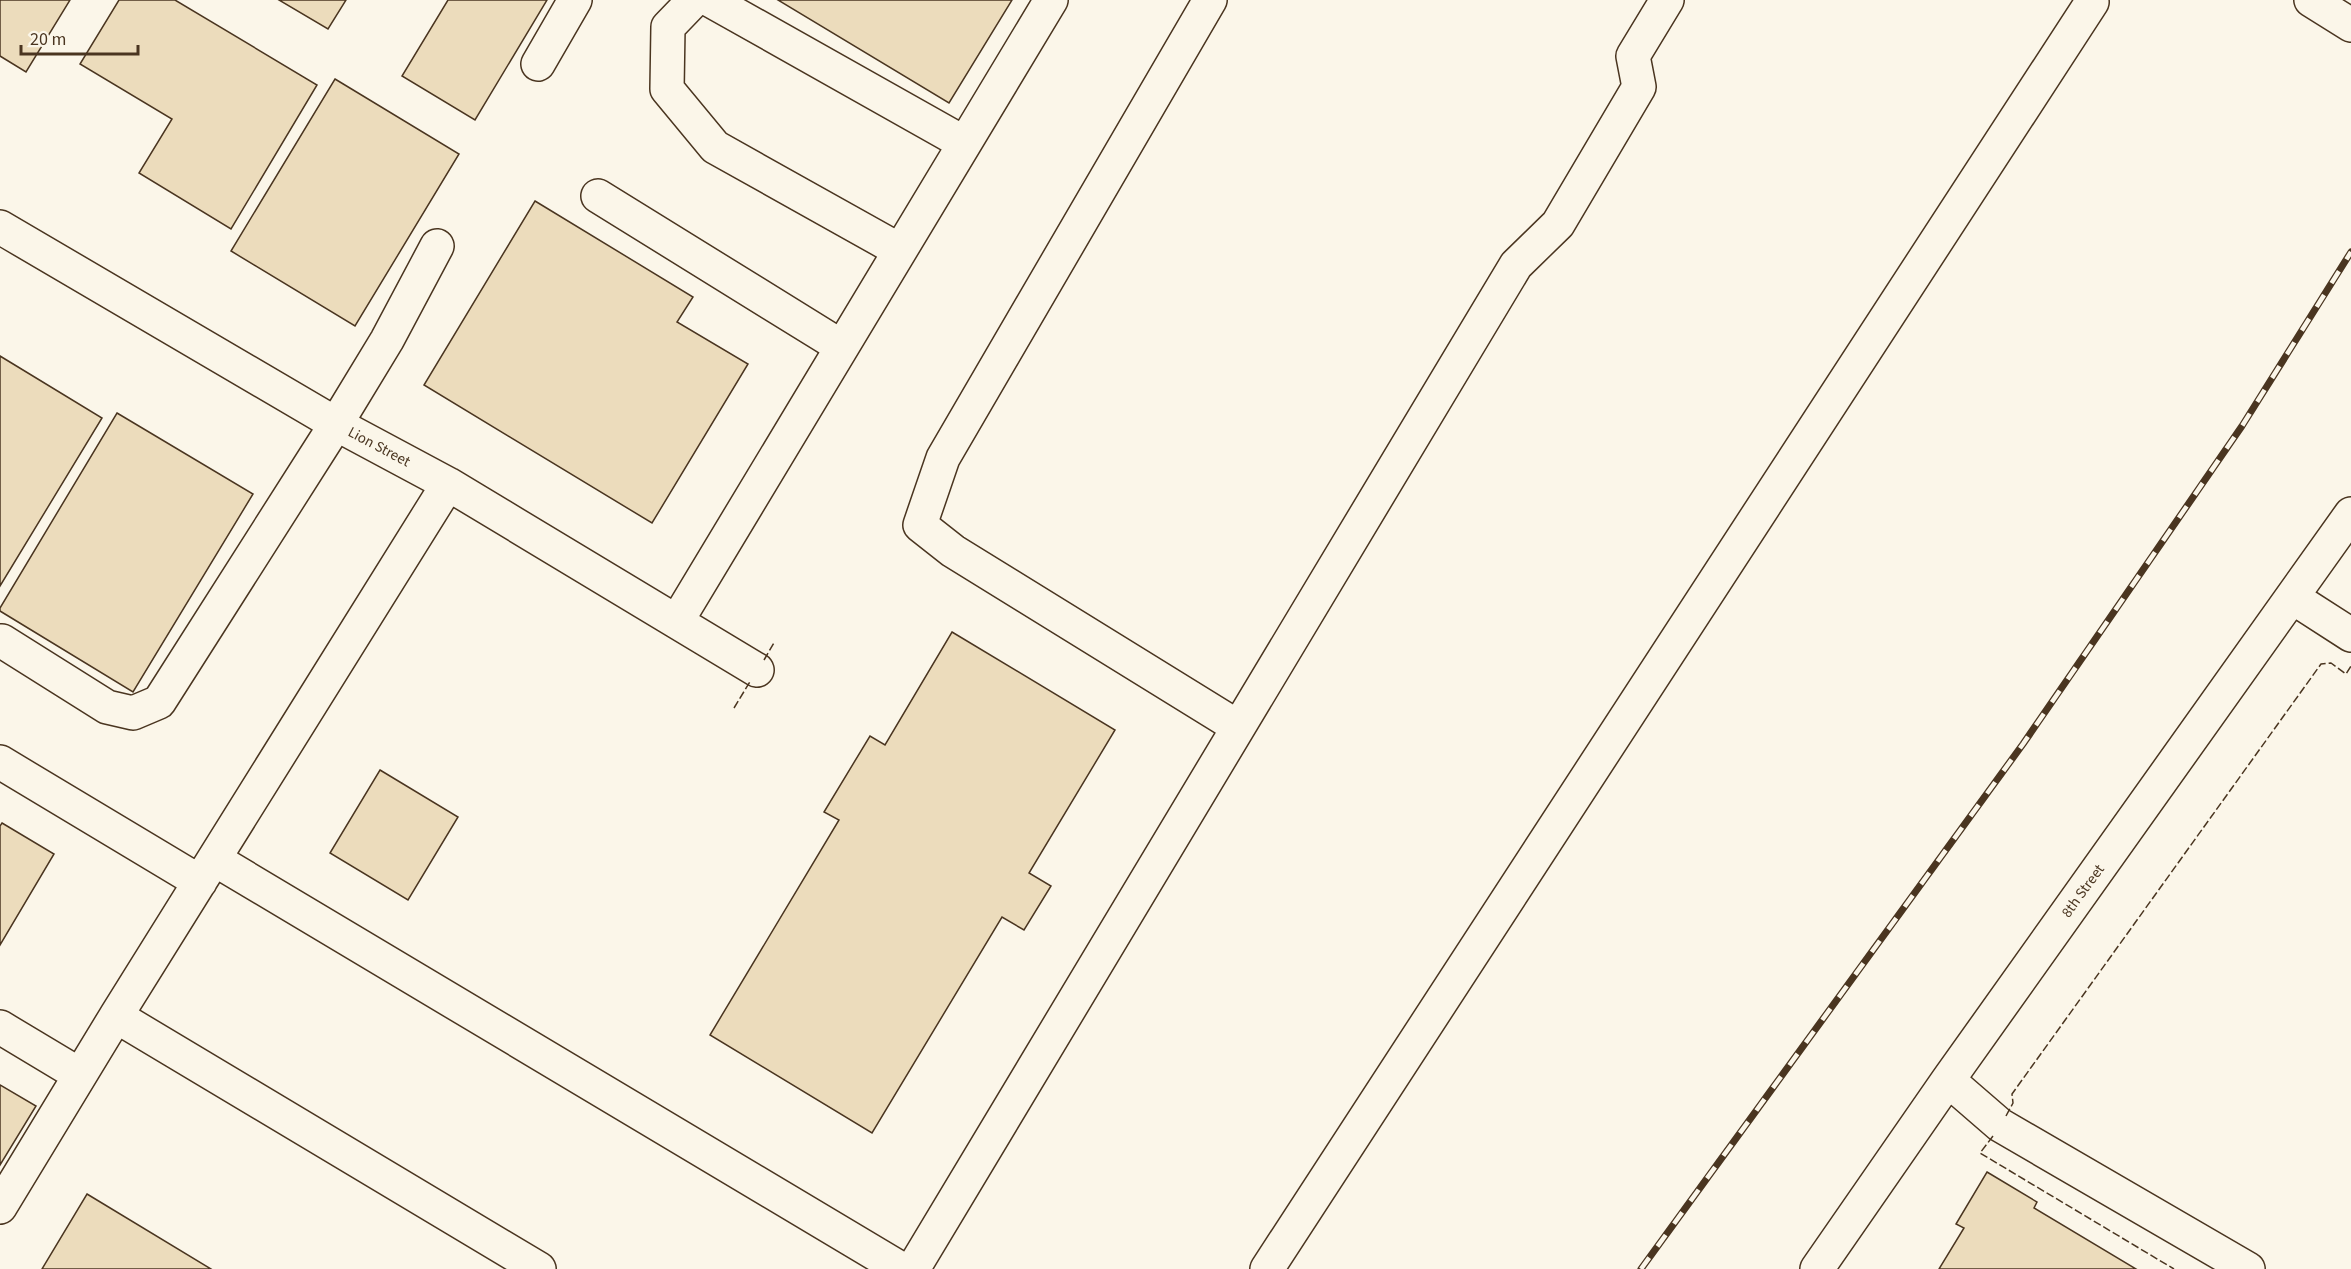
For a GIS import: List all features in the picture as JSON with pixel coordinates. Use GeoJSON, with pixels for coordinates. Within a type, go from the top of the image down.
{"type":"FeatureCollection","features":[{"type":"Feature","properties":{"kind":"street"},"geometry":{"type":"LineString","coordinates":[[538,64],[575,0]]}},
{"type":"Feature","properties":{"kind":"street"},"geometry":{"type":"LineString","coordinates":[[694,0],[668,27],[667,89],[715,147],[899,250]]}},
{"type":"Feature","properties":{"kind":"street"},"geometry":{"type":"LineString","coordinates":[[710,0],[964,143]]}},
{"type":"Feature","properties":{"kind":"street"},"geometry":{"type":"LineString","coordinates":[[677,621],[1051,0]]}},
{"type":"Feature","properties":{"kind":"street"},"geometry":{"type":"LineString","coordinates":[[1210,0],[943,458],[920,525],[953,551],[1238,727]]}},
{"type":"Feature","properties":{"kind":"street"},"geometry":{"type":"LineString","coordinates":[[913,1269],[1516,266],[1558,224],[1639,87],[1633,56],[1667,0]]}},
{"type":"Feature","properties":{"kind":"street"},"geometry":{"type":"LineString","coordinates":[[2311,0],[2351,25]]}},
{"type":"Feature","properties":{"kind":"street"},"geometry":{"type":"LineString","coordinates":[[1267,1269],[2092,2]]}},
{"type":"Feature","properties":{"kind":"street"},"geometry":{"type":"LineString","coordinates":[[598,196],[842,346]]}},
{"type":"Feature","properties":{"kind":"street","name":"Lion Street"},"geometry":{"type":"LineString","coordinates":[[0,227],[336,424],[448,484],[757,670]]}},
{"type":"Feature","properties":{"kind":"street"},"geometry":{"type":"LineString","coordinates":[[2,641],[107,707],[133,713],[159,702],[336,424],[387,340],[438,246]]}},
{"type":"Feature","properties":{"kind":"street"},"geometry":{"type":"LineString","coordinates":[[0,1207],[116,1016],[448,484]]}},
{"type":"Feature","properties":{"kind":"street","name":"8th Street"},"geometry":{"type":"LineString","coordinates":[[1817,1269],[1948,1080],[2351,514]]}},
{"type":"Feature","properties":{"kind":"street"},"geometry":{"type":"LineString","coordinates":[[2292,597],[2351,635]]}},
{"type":"Feature","properties":{"kind":"street"},"geometry":{"type":"LineString","coordinates":[[0,762],[207,870],[901,1269]]}},
{"type":"Feature","properties":{"kind":"street"},"geometry":{"type":"LineString","coordinates":[[116,1016],[539,1269]]}},
{"type":"Feature","properties":{"kind":"street"},"geometry":{"type":"LineString","coordinates":[[0,1026],[80,1075]]}},
{"type":"Feature","properties":{"kind":"street"},"geometry":{"type":"LineString","coordinates":[[1948,1080],[2000,1125],[2248,1269]]}},
{"type":"Feature","properties":{"kind":"building"},"geometry":{"type":"Polygon","coordinates":[[[0,0],[70,0],[26,72],[0,56],[0,0]]]}},
{"type":"Feature","properties":{"kind":"building"},"geometry":{"type":"Polygon","coordinates":[[[119,0],[175,0],[317,85],[231,229],[139,173],[172,119],[80,64],[119,0]]]}},
{"type":"Feature","properties":{"kind":"building"},"geometry":{"type":"Polygon","coordinates":[[[279,0],[346,0],[328,29],[279,0]]]}},
{"type":"Feature","properties":{"kind":"building"},"geometry":{"type":"Polygon","coordinates":[[[448,0],[547,0],[475,120],[402,76],[448,0]]]}},
{"type":"Feature","properties":{"kind":"building"},"geometry":{"type":"Polygon","coordinates":[[[778,0],[1012,0],[949,103],[778,0]]]}},
{"type":"Feature","properties":{"kind":"building"},"geometry":{"type":"Polygon","coordinates":[[[335,79],[459,154],[355,326],[231,251],[335,79]]]}},
{"type":"Feature","properties":{"kind":"building"},"geometry":{"type":"Polygon","coordinates":[[[535,201],[693,297],[677,322],[748,364],[652,523],[424,385],[535,201]]]}},
{"type":"Feature","properties":{"kind":"building"},"geometry":{"type":"Polygon","coordinates":[[[0,356],[102,418],[0,586],[0,356]]]}},
{"type":"Feature","properties":{"kind":"building"},"geometry":{"type":"Polygon","coordinates":[[[117,413],[253,494],[133,692],[0,611],[117,413]]]}},
{"type":"Feature","properties":{"kind":"building"},"geometry":{"type":"Polygon","coordinates":[[[952,632],[1115,730],[1029,873],[1051,886],[1024,930],[1002,917],[872,1133],[710,1035],[839,820],[824,812],[870,736],[885,745],[952,632]]]}},
{"type":"Feature","properties":{"kind":"building"},"geometry":{"type":"Polygon","coordinates":[[[380,770],[458,817],[408,900],[330,853],[380,770]]]}},
{"type":"Feature","properties":{"kind":"building"},"geometry":{"type":"Polygon","coordinates":[[[2,823],[54,854],[0,945],[0,826],[2,823]]]}},
{"type":"Feature","properties":{"kind":"building"},"geometry":{"type":"Polygon","coordinates":[[[0,1085],[36,1106],[0,1165],[0,1085]]]}},
{"type":"Feature","properties":{"kind":"building"},"geometry":{"type":"Polygon","coordinates":[[[1987,1172],[2037,1202],[2034,1208],[2136,1269],[1939,1269],[1964,1228],[1956,1224],[1987,1172]]]}},
{"type":"Feature","properties":{"kind":"building"},"geometry":{"type":"Polygon","coordinates":[[[87,1194],[211,1269],[42,1269],[87,1194]]]}},
{"type":"Feature","properties":{"kind":"railway"},"geometry":{"type":"LineString","coordinates":[[1641,1269],[2023,744],[2242,426],[2351,252]]}},
{"type":"Feature","properties":{"kind":"fence"},"geometry":{"type":"LineString","coordinates":[[764,660],[775,641]]}},
{"type":"Feature","properties":{"kind":"fence"},"geometry":{"type":"LineString","coordinates":[[2006,1116],[2013,1103],[2012,1094],[2321,664],[2331,663],[2346,674],[2351,666]]}},
{"type":"Feature","properties":{"kind":"fence"},"geometry":{"type":"LineString","coordinates":[[734,708],[751,680]]}},
{"type":"Feature","properties":{"kind":"fence"},"geometry":{"type":"LineString","coordinates":[[1993,1136],[1980,1153],[2174,1269]]}}]}
